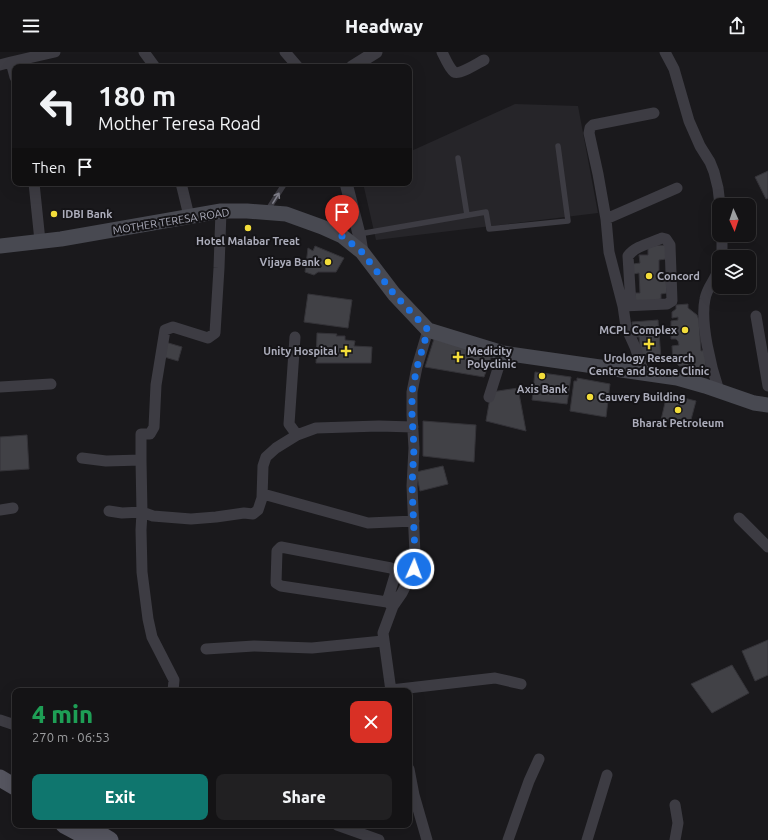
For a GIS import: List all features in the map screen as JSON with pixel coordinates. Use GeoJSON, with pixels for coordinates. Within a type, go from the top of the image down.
{"type":"FeatureCollection","features":[{"type":"Feature","properties":{"kind":"main road","name":"MOTHER TERESA ROAD"},"geometry":{"type":"LineString","coordinates":[[0,246],[61,239],[221,211],[286,214],[342,236],[362,252],[394,294],[428,330],[503,353],[677,378],[754,403],[768,405]]}},
{"type":"Feature","properties":{"kind":"main road"},"geometry":{"type":"LineString","coordinates":[[0,778],[12,785]]}},
{"type":"Feature","properties":{"kind":"main road"},"geometry":{"type":"LineString","coordinates":[[0,792],[12,798]]}},
{"type":"Feature","properties":{"kind":"main road"},"geometry":{"type":"LineString","coordinates":[[70,828],[92,840]]}},
{"type":"Feature","properties":{"kind":"main road"},"geometry":{"type":"LineString","coordinates":[[90,828],[110,840]]}},
{"type":"Feature","properties":{"kind":"street"},"geometry":{"type":"LineString","coordinates":[[0,64],[55,52]]}},
{"type":"Feature","properties":{"kind":"street"},"geometry":{"type":"LineString","coordinates":[[144,52],[153,64]]}},
{"type":"Feature","properties":{"kind":"street"},"geometry":{"type":"LineString","coordinates":[[285,52],[295,64]]}},
{"type":"Feature","properties":{"kind":"street"},"geometry":{"type":"LineString","coordinates":[[357,64],[376,52]]}},
{"type":"Feature","properties":{"kind":"street"},"geometry":{"type":"LineString","coordinates":[[442,52],[453,71],[457,73],[462,72],[484,60]]}},
{"type":"Feature","properties":{"kind":"street"},"geometry":{"type":"LineString","coordinates":[[665,52],[674,69],[689,121],[714,172],[719,198]]}},
{"type":"Feature","properties":{"kind":"street"},"geometry":{"type":"LineString","coordinates":[[627,305],[609,252],[606,219],[589,133],[590,128],[593,125],[654,113]]}},
{"type":"Feature","properties":{"kind":"street"},"geometry":{"type":"LineString","coordinates":[[34,186],[40,241]]}},
{"type":"Feature","properties":{"kind":"street"},"geometry":{"type":"LineString","coordinates":[[182,186],[189,216]]}},
{"type":"Feature","properties":{"kind":"street"},"geometry":{"type":"LineString","coordinates":[[347,186],[362,252]]}},
{"type":"Feature","properties":{"kind":"street"},"geometry":{"type":"LineString","coordinates":[[606,219],[677,188]]}},
{"type":"Feature","properties":{"kind":"street"},"geometry":{"type":"LineString","coordinates":[[174,688],[174,680],[152,637],[148,619],[142,572],[141,434],[150,434],[154,427],[156,385],[165,330],[172,327],[208,338],[214,333],[219,268],[221,211]]}},
{"type":"Feature","properties":{"kind":"street"},"geometry":{"type":"LineString","coordinates":[[627,305],[667,304],[672,301],[670,245],[666,239],[662,238],[636,249],[628,256],[626,327],[644,373]]}},
{"type":"Feature","properties":{"kind":"street"},"geometry":{"type":"LineString","coordinates":[[712,284],[705,299],[704,320],[710,362],[719,391]]}},
{"type":"Feature","properties":{"kind":"street"},"geometry":{"type":"LineString","coordinates":[[756,316],[768,386]]}},
{"type":"Feature","properties":{"kind":"street"},"geometry":{"type":"LineString","coordinates":[[390,604],[402,593],[414,569],[415,554],[412,486],[414,448],[412,392],[417,367],[428,330]]}},
{"type":"Feature","properties":{"kind":"street"},"geometry":{"type":"LineString","coordinates":[[295,337],[289,424],[297,435]]}},
{"type":"Feature","properties":{"kind":"street"},"geometry":{"type":"LineString","coordinates":[[489,397],[503,353]]}},
{"type":"Feature","properties":{"kind":"street"},"geometry":{"type":"LineString","coordinates":[[0,387],[51,384]]}},
{"type":"Feature","properties":{"kind":"street"},"geometry":{"type":"LineString","coordinates":[[109,511],[122,513],[142,512],[154,516],[191,519],[244,513],[253,514],[260,506],[263,466],[266,457],[276,448],[297,435],[316,428],[379,426],[413,427]]}},
{"type":"Feature","properties":{"kind":"street"},"geometry":{"type":"LineString","coordinates":[[82,458],[106,461],[141,460]]}},
{"type":"Feature","properties":{"kind":"street"},"geometry":{"type":"LineString","coordinates":[[262,494],[368,523],[414,522]]}},
{"type":"Feature","properties":{"kind":"street"},"geometry":{"type":"LineString","coordinates":[[0,510],[13,508]]}},
{"type":"Feature","properties":{"kind":"street"},"geometry":{"type":"LineString","coordinates":[[739,518],[768,547]]}},
{"type":"Feature","properties":{"kind":"street"},"geometry":{"type":"LineString","coordinates":[[390,604],[281,586],[276,583],[276,551],[281,547],[391,568],[396,572],[390,604],[383,633],[391,688]]}},
{"type":"Feature","properties":{"kind":"street"},"geometry":{"type":"LineString","coordinates":[[206,649],[254,646],[312,648],[383,641]]}},
{"type":"Feature","properties":{"kind":"street"},"geometry":{"type":"LineString","coordinates":[[408,688],[494,678],[520,684]]}},
{"type":"Feature","properties":{"kind":"street"},"geometry":{"type":"LineString","coordinates":[[0,720],[12,724]]}},
{"type":"Feature","properties":{"kind":"street"},"geometry":{"type":"LineString","coordinates":[[508,840],[529,781],[539,759]]}},
{"type":"Feature","properties":{"kind":"street"},"geometry":{"type":"LineString","coordinates":[[587,840],[607,775]]}},
{"type":"Feature","properties":{"kind":"street"},"geometry":{"type":"LineString","coordinates":[[412,785],[427,840]]}},
{"type":"Feature","properties":{"kind":"street"},"geometry":{"type":"LineString","coordinates":[[675,804],[678,823],[675,840]]}},
{"type":"Feature","properties":{"kind":"street"},"geometry":{"type":"LineString","coordinates":[[345,828],[379,840]]}},
{"type":"Feature","properties":{"kind":"lane"},"geometry":{"type":"LineString","coordinates":[[359,234],[486,212],[490,229],[568,221],[558,146]]}},
{"type":"Feature","properties":{"kind":"lane"},"geometry":{"type":"LineString","coordinates":[[458,158],[467,215]]}},
{"type":"Feature","properties":{"kind":"lane"},"geometry":{"type":"LineString","coordinates":[[266,213],[283,186]]}},
{"type":"Feature","properties":{"kind":"shaded area"},"geometry":{"type":"Polygon","coordinates":[[[515,104],[578,106],[598,213],[376,240],[364,186],[412,186],[412,151],[515,104]]]}},
{"type":"Feature","properties":{"kind":"building"},"geometry":{"type":"Polygon","coordinates":[[[768,171],[768,198],[766,199],[755,177],[768,171]]]}},
{"type":"Feature","properties":{"kind":"building","name":"Concord"},"geometry":{"type":"Polygon","coordinates":[[[666,245],[666,259],[659,260],[659,279],[666,278],[667,293],[661,294],[661,299],[636,304],[635,293],[640,293],[639,273],[633,274],[633,264],[640,263],[639,255],[648,255],[648,246],[666,245]]]}},
{"type":"Feature","properties":{"kind":"building"},"geometry":{"type":"Polygon","coordinates":[[[315,246],[344,258],[336,272],[318,272],[314,275],[305,272],[308,248],[313,251],[315,246]]]}},
{"type":"Feature","properties":{"kind":"building"},"geometry":{"type":"Polygon","coordinates":[[[308,294],[352,300],[348,328],[304,322],[308,294]]]}},
{"type":"Feature","properties":{"kind":"building","name":"MCPL Complex"},"geometry":{"type":"Polygon","coordinates":[[[688,304],[688,308],[697,315],[699,320],[701,351],[706,350],[706,368],[701,368],[701,370],[689,370],[685,366],[679,366],[677,363],[673,363],[672,346],[679,345],[676,339],[671,339],[671,321],[678,320],[678,317],[672,318],[672,312],[676,309],[676,305],[688,304]]]}},
{"type":"Feature","properties":{"kind":"building"},"geometry":{"type":"Polygon","coordinates":[[[658,320],[661,358],[641,360],[639,337],[633,337],[632,322],[658,320]]]}},
{"type":"Feature","properties":{"kind":"building","name":"Unity Hospital"},"geometry":{"type":"Polygon","coordinates":[[[317,333],[345,336],[345,340],[355,341],[354,346],[372,347],[371,363],[316,363],[317,333]]]}},
{"type":"Feature","properties":{"kind":"building"},"geometry":{"type":"Polygon","coordinates":[[[434,339],[492,355],[484,377],[425,367],[434,339]]]}},
{"type":"Feature","properties":{"kind":"building"},"geometry":{"type":"Polygon","coordinates":[[[165,342],[182,347],[178,361],[161,356],[165,342]]]}},
{"type":"Feature","properties":{"kind":"building"},"geometry":{"type":"Polygon","coordinates":[[[535,372],[571,377],[567,404],[532,400],[535,372]]]}},
{"type":"Feature","properties":{"kind":"building","name":"Cauvery Building"},"geometry":{"type":"Polygon","coordinates":[[[577,378],[610,384],[606,417],[570,411],[574,381],[577,381],[577,378]]]}},
{"type":"Feature","properties":{"kind":"building"},"geometry":{"type":"Polygon","coordinates":[[[518,388],[526,431],[486,421],[491,392],[518,388]]]}},
{"type":"Feature","properties":{"kind":"building","name":"Bharat Petroleum"},"geometry":{"type":"Polygon","coordinates":[[[667,394],[696,401],[689,427],[661,420],[667,394]]]}},
{"type":"Feature","properties":{"kind":"building"},"geometry":{"type":"Polygon","coordinates":[[[423,421],[476,425],[474,462],[423,456],[423,421]]]}},
{"type":"Feature","properties":{"kind":"building"},"geometry":{"type":"Polygon","coordinates":[[[27,435],[29,469],[0,471],[0,437],[27,435]]]}},
{"type":"Feature","properties":{"kind":"building"},"geometry":{"type":"Polygon","coordinates":[[[443,466],[448,484],[420,491],[416,472],[443,466]]]}},
{"type":"Feature","properties":{"kind":"building"},"geometry":{"type":"Polygon","coordinates":[[[768,640],[768,675],[755,681],[742,651],[768,640]]]}},
{"type":"Feature","properties":{"kind":"building"},"geometry":{"type":"Polygon","coordinates":[[[732,665],[749,693],[712,713],[691,684],[732,665]]]}},
{"type":"Feature","properties":{"kind":"place","name":"IDBI Bank"},"geometry":{"type":"Point","coordinates":[54,214]}},
{"type":"Feature","properties":{"kind":"place","name":"Hotel Malabar Treat"},"geometry":{"type":"Point","coordinates":[248,228]}},
{"type":"Feature","properties":{"kind":"place","name":"Vijaya Bank"},"geometry":{"type":"Point","coordinates":[328,262]}},
{"type":"Feature","properties":{"kind":"place","name":"Concord"},"geometry":{"type":"Point","coordinates":[649,276]}},
{"type":"Feature","properties":{"kind":"place","name":"MCPL Complex"},"geometry":{"type":"Point","coordinates":[685,330]}},
{"type":"Feature","properties":{"kind":"place","name":"Urology Research Centre and Stone Clinic"},"geometry":{"type":"Point","coordinates":[649,344]}},
{"type":"Feature","properties":{"kind":"place","name":"Unity Hospital"},"geometry":{"type":"Point","coordinates":[346,351]}},
{"type":"Feature","properties":{"kind":"place","name":"Medicity Polyclinic"},"geometry":{"type":"Point","coordinates":[458,357]}},
{"type":"Feature","properties":{"kind":"place","name":"Axis Bank"},"geometry":{"type":"Point","coordinates":[542,376]}},
{"type":"Feature","properties":{"kind":"place","name":"Cauvery Building"},"geometry":{"type":"Point","coordinates":[590,397]}},
{"type":"Feature","properties":{"kind":"place","name":"Bharat Petroleum"},"geometry":{"type":"Point","coordinates":[678,410]}},
{"type":"Feature","properties":{"kind":"route"},"geometry":{"type":"LineString","coordinates":[[342,236],[362,252],[394,294],[428,330],[417,367],[412,392],[414,448],[412,486],[415,554],[414,569]]}}]}
